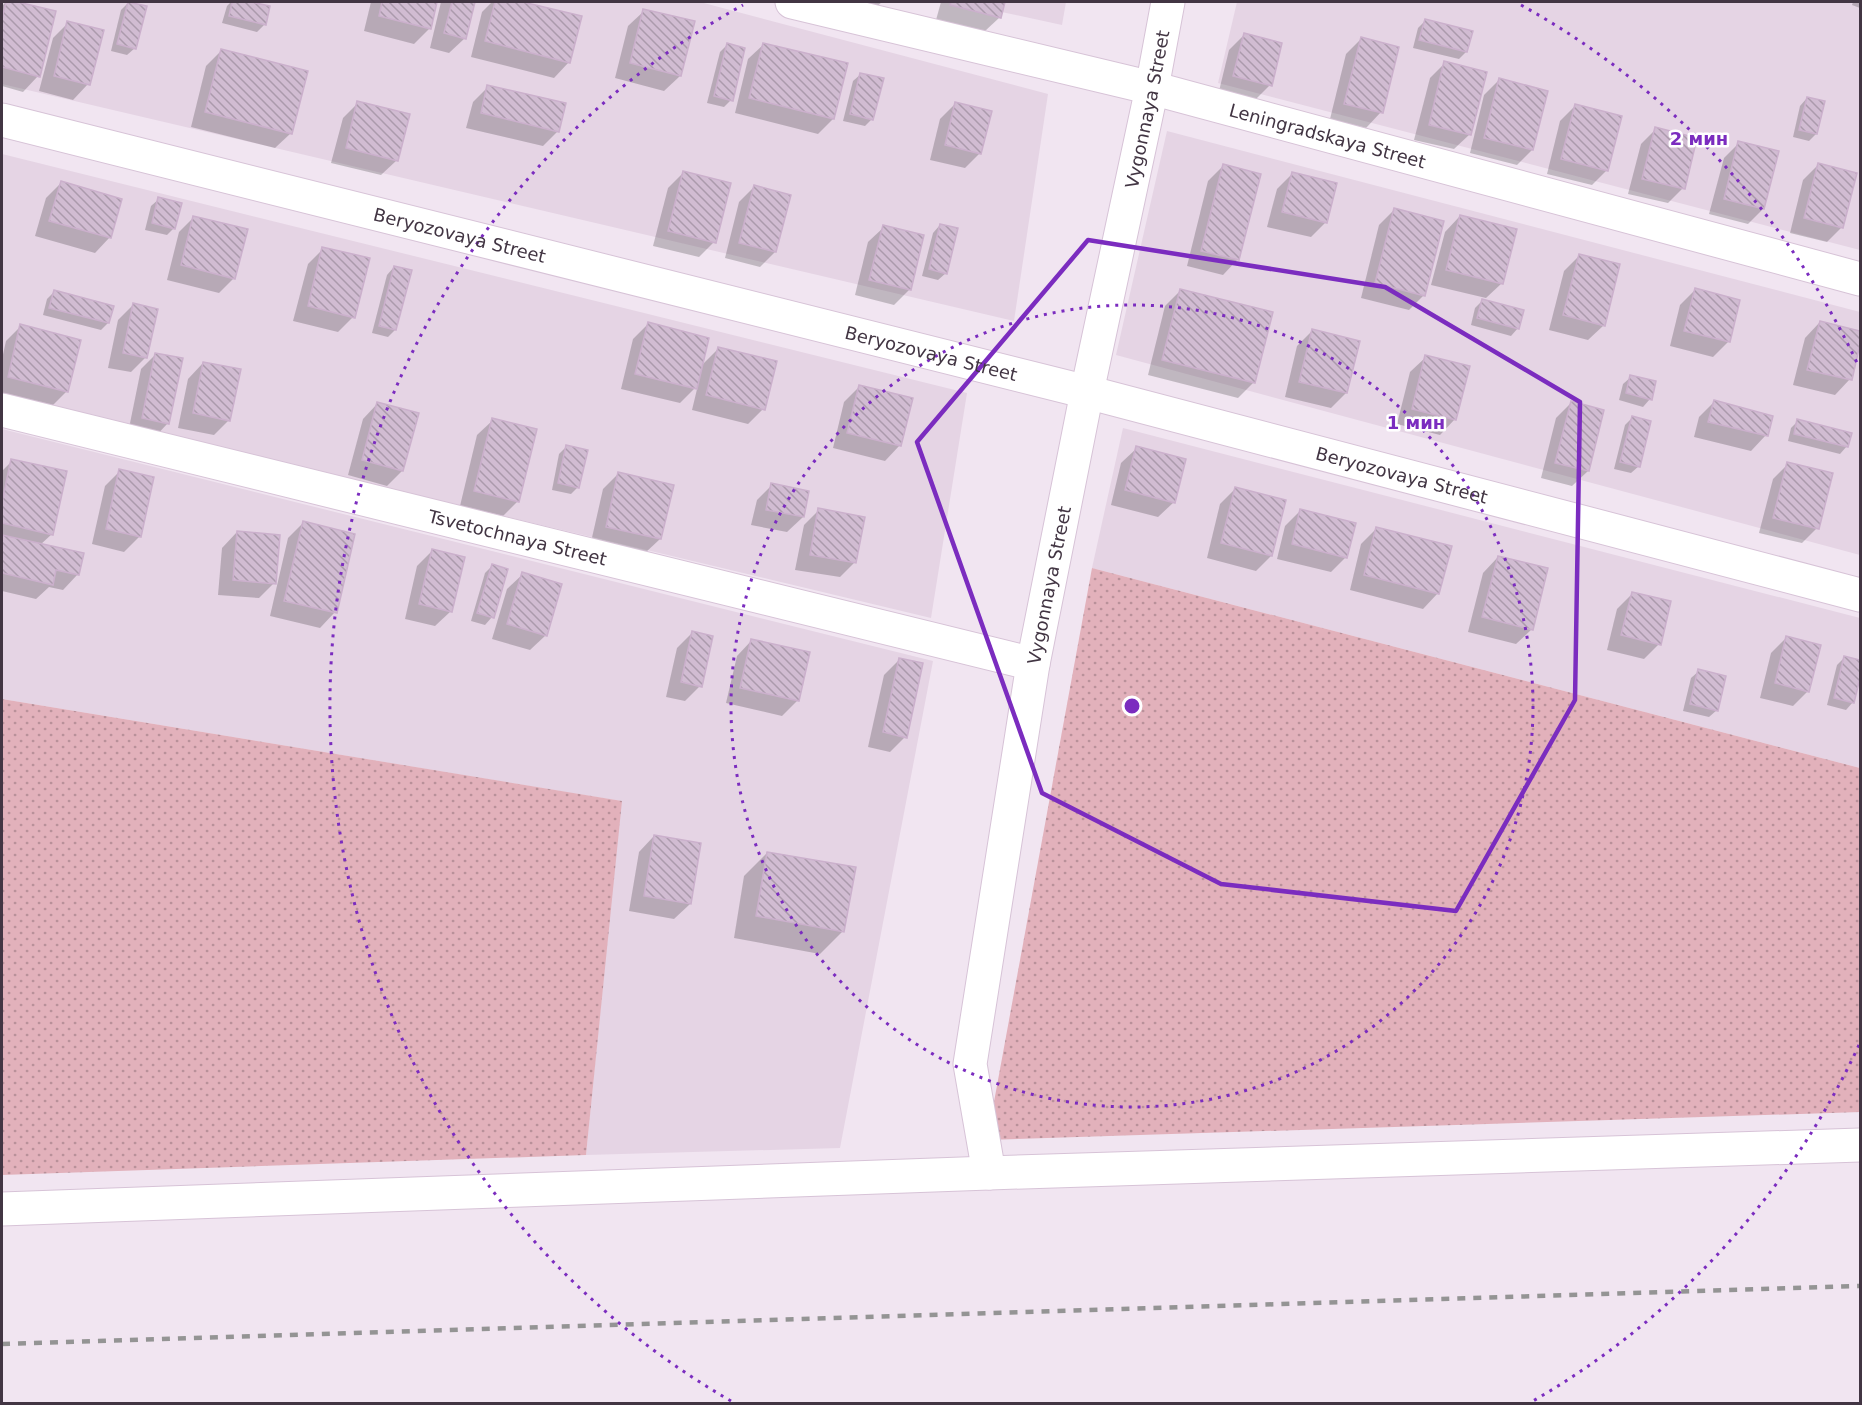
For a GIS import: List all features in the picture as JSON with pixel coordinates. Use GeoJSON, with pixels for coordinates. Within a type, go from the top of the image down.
{"type":"FeatureCollection","features":[{"type":"Feature","properties":{"kind":"street","name":"Leningradskaya Street"},"geometry":{"type":"LineString","coordinates":[[792,2],[1152,88],[1860,279]]}},
{"type":"Feature","properties":{"kind":"street","name":"Vygonnaya Street"},"geometry":{"type":"LineString","coordinates":[[989,1173],[970,1064],[1033,664],[1168,2]]}},
{"type":"Feature","properties":{"kind":"street","name":"Beryozovaya Street"},"geometry":{"type":"LineString","coordinates":[[2,120],[1087,392],[1860,595]]}},
{"type":"Feature","properties":{"kind":"street","name":"Tsvetochnaya Street"},"geometry":{"type":"LineString","coordinates":[[2,410],[1033,664]]}},
{"type":"Feature","properties":{"kind":"street"},"geometry":{"type":"LineString","coordinates":[[2,1209],[989,1173],[1860,1145]]}},
{"type":"Feature","properties":{"kind":"highlighted area"},"geometry":{"type":"Polygon","coordinates":[[[1088,240],[1385,287],[1580,402],[1575,700],[1456,911],[1221,884],[1042,793],[917,442],[1088,240]]]}},
{"type":"Feature","properties":{"kind":"shaded area"},"geometry":{"type":"Polygon","coordinates":[[[2,2],[700,2],[1048,94],[1014,321],[2,84],[2,2]]]}},
{"type":"Feature","properties":{"kind":"shaded area"},"geometry":{"type":"Polygon","coordinates":[[[955,2],[1066,2],[1062,25],[955,2]]]}},
{"type":"Feature","properties":{"kind":"shaded area"},"geometry":{"type":"Polygon","coordinates":[[[1237,2],[1860,2],[1860,250],[1218,83],[1237,2]]]}},
{"type":"Feature","properties":{"kind":"shaded area"},"geometry":{"type":"Polygon","coordinates":[[[1167,131],[1860,312],[1860,555],[1116,355],[1167,131]]]}},
{"type":"Feature","properties":{"kind":"shaded area"},"geometry":{"type":"Polygon","coordinates":[[[2,154],[967,393],[931,618],[2,396],[2,154]]]}},
{"type":"Feature","properties":{"kind":"shaded area"},"geometry":{"type":"Polygon","coordinates":[[[1123,428],[1860,618],[1860,768],[1092,568],[1123,428]]]}},
{"type":"Feature","properties":{"kind":"shaded area"},"geometry":{"type":"Polygon","coordinates":[[[2,429],[933,661],[840,1148],[586,1155],[621,801],[2,699],[2,429]]]}},
{"type":"Feature","properties":{"kind":"shaded area"},"geometry":{"type":"Polygon","coordinates":[[[1092,568],[1860,768],[1860,1112],[987,1140],[1092,568]]]}},
{"type":"Feature","properties":{"kind":"shaded area"},"geometry":{"type":"Polygon","coordinates":[[[2,699],[622,801],[586,1155],[2,1175],[2,699]]]}},
{"type":"Feature","properties":{"kind":"building"},"geometry":{"type":"Polygon","coordinates":[[[6,2],[18,2],[56,11],[40,77],[2,67],[2,19],[6,2]]]}},
{"type":"Feature","properties":{"kind":"building"},"geometry":{"type":"Polygon","coordinates":[[[128,2],[147,6],[136,49],[117,44],[128,2]]]}},
{"type":"Feature","properties":{"kind":"building"},"geometry":{"type":"Polygon","coordinates":[[[232,2],[251,2],[270,6],[266,25],[229,16],[232,2]]]}},
{"type":"Feature","properties":{"kind":"building"},"geometry":{"type":"Polygon","coordinates":[[[382,2],[437,2],[431,29],[379,16],[382,2]]]}},
{"type":"Feature","properties":{"kind":"building"},"geometry":{"type":"Polygon","coordinates":[[[452,2],[475,2],[466,39],[444,33],[452,2]]]}},
{"type":"Feature","properties":{"kind":"building"},"geometry":{"type":"Polygon","coordinates":[[[495,2],[523,2],[582,16],[570,63],[485,41],[495,2]]]}},
{"type":"Feature","properties":{"kind":"building"},"geometry":{"type":"Polygon","coordinates":[[[951,2],[1005,2],[1001,18],[950,5],[951,2]]]}},
{"type":"Feature","properties":{"kind":"building"},"geometry":{"type":"Polygon","coordinates":[[[643,9],[695,21],[681,76],[630,63],[643,9]]]}},
{"type":"Feature","properties":{"kind":"building"},"geometry":{"type":"Polygon","coordinates":[[[1425,19],[1473,31],[1467,52],[1419,40],[1425,19]]]}},
{"type":"Feature","properties":{"kind":"building"},"geometry":{"type":"Polygon","coordinates":[[[67,21],[104,30],[90,85],[54,76],[67,21]]]}},
{"type":"Feature","properties":{"kind":"building"},"geometry":{"type":"Polygon","coordinates":[[[1244,33],[1282,43],[1272,86],[1233,76],[1244,33]]]}},
{"type":"Feature","properties":{"kind":"building"},"geometry":{"type":"Polygon","coordinates":[[[1361,37],[1399,47],[1383,113],[1344,104],[1361,37]]]}},
{"type":"Feature","properties":{"kind":"building"},"geometry":{"type":"Polygon","coordinates":[[[727,43],[745,48],[733,101],[714,96],[727,43]]]}},
{"type":"Feature","properties":{"kind":"building"},"geometry":{"type":"Polygon","coordinates":[[[763,43],[848,63],[834,119],[749,98],[763,43]]]}},
{"type":"Feature","properties":{"kind":"building"},"geometry":{"type":"Polygon","coordinates":[[[221,49],[308,71],[292,134],[205,112],[221,49]]]}},
{"type":"Feature","properties":{"kind":"building"},"geometry":{"type":"Polygon","coordinates":[[[1444,61],[1487,72],[1471,135],[1429,125],[1444,61]]]}},
{"type":"Feature","properties":{"kind":"building"},"geometry":{"type":"Polygon","coordinates":[[[860,73],[884,78],[873,120],[850,114],[860,73]]]}},
{"type":"Feature","properties":{"kind":"building"},"geometry":{"type":"Polygon","coordinates":[[[1499,78],[1548,91],[1533,150],[1484,138],[1499,78]]]}},
{"type":"Feature","properties":{"kind":"building"},"geometry":{"type":"Polygon","coordinates":[[[487,85],[566,103],[559,132],[481,113],[487,85]]]}},
{"type":"Feature","properties":{"kind":"building"},"geometry":{"type":"Polygon","coordinates":[[[1807,97],[1825,101],[1817,134],[1799,130],[1807,97]]]}},
{"type":"Feature","properties":{"kind":"building"},"geometry":{"type":"Polygon","coordinates":[[[357,101],[410,114],[398,161],[346,148],[357,101]]]}},
{"type":"Feature","properties":{"kind":"building"},"geometry":{"type":"Polygon","coordinates":[[[955,102],[992,111],[981,154],[945,145],[955,102]]]}},
{"type":"Feature","properties":{"kind":"building"},"geometry":{"type":"Polygon","coordinates":[[[1575,104],[1622,116],[1608,171],[1561,159],[1575,104]]]}},
{"type":"Feature","properties":{"kind":"building"},"geometry":{"type":"Polygon","coordinates":[[[1655,127],[1697,138],[1685,189],[1642,179],[1655,127]]]}},
{"type":"Feature","properties":{"kind":"building"},"geometry":{"type":"Polygon","coordinates":[[[1738,141],[1779,151],[1764,209],[1724,199],[1738,141]]]}},
{"type":"Feature","properties":{"kind":"building"},"geometry":{"type":"Polygon","coordinates":[[[1818,163],[1857,173],[1843,228],[1804,218],[1818,163]]]}},
{"type":"Feature","properties":{"kind":"building"},"geometry":{"type":"Polygon","coordinates":[[[1223,164],[1261,174],[1239,260],[1201,251],[1223,164]]]}},
{"type":"Feature","properties":{"kind":"building"},"geometry":{"type":"Polygon","coordinates":[[[683,171],[731,183],[716,243],[668,231],[683,171]]]}},
{"type":"Feature","properties":{"kind":"building"},"geometry":{"type":"Polygon","coordinates":[[[1292,172],[1337,183],[1327,223],[1282,212],[1292,172]]]}},
{"type":"Feature","properties":{"kind":"building"},"geometry":{"type":"Polygon","coordinates":[[[61,181],[122,199],[111,238],[49,221],[61,181]]]}},
{"type":"Feature","properties":{"kind":"building"},"geometry":{"type":"Polygon","coordinates":[[[754,185],[791,195],[776,252],[739,243],[754,185]]]}},
{"type":"Feature","properties":{"kind":"building"},"geometry":{"type":"Polygon","coordinates":[[[158,197],[182,203],[175,229],[152,223],[158,197]]]}},
{"type":"Feature","properties":{"kind":"building"},"geometry":{"type":"Polygon","coordinates":[[[1394,208],[1444,221],[1425,296],[1375,283],[1394,208]]]}},
{"type":"Feature","properties":{"kind":"building"},"geometry":{"type":"Polygon","coordinates":[[[1460,215],[1517,229],[1503,284],[1446,270],[1460,215]]]}},
{"type":"Feature","properties":{"kind":"building"},"geometry":{"type":"Polygon","coordinates":[[[193,216],[248,229],[235,279],[181,265],[193,216]]]}},
{"type":"Feature","properties":{"kind":"building"},"geometry":{"type":"Polygon","coordinates":[[[940,224],[958,228],[947,274],[929,269],[940,224]]]}},
{"type":"Feature","properties":{"kind":"building"},"geometry":{"type":"Polygon","coordinates":[[[883,225],[924,235],[911,290],[869,280],[883,225]]]}},
{"type":"Feature","properties":{"kind":"building"},"geometry":{"type":"Polygon","coordinates":[[[322,247],[370,258],[355,318],[308,306],[322,247]]]}},
{"type":"Feature","properties":{"kind":"building"},"geometry":{"type":"Polygon","coordinates":[[[1579,254],[1620,264],[1605,326],[1563,315],[1579,254]]]}},
{"type":"Feature","properties":{"kind":"building"},"geometry":{"type":"Polygon","coordinates":[[[394,266],[412,270],[396,330],[379,326],[394,266]]]}},
{"type":"Feature","properties":{"kind":"building"},"geometry":{"type":"Polygon","coordinates":[[[1695,288],[1740,300],[1730,342],[1684,331],[1695,288]]]}},
{"type":"Feature","properties":{"kind":"building"},"geometry":{"type":"Polygon","coordinates":[[[1180,289],[1273,312],[1255,383],[1162,360],[1180,289]]]}},
{"type":"Feature","properties":{"kind":"building"},"geometry":{"type":"Polygon","coordinates":[[[54,290],[114,306],[109,323],[49,308],[54,290]]]}},
{"type":"Feature","properties":{"kind":"building"},"geometry":{"type":"Polygon","coordinates":[[[1482,299],[1524,310],[1519,329],[1477,318],[1482,299]]]}},
{"type":"Feature","properties":{"kind":"building"},"geometry":{"type":"Polygon","coordinates":[[[133,303],[158,309],[147,358],[123,353],[133,303]]]}},
{"type":"Feature","properties":{"kind":"building"},"geometry":{"type":"Polygon","coordinates":[[[1820,321],[1860,331],[1860,344],[1852,380],[1807,370],[1820,321]]]}},
{"type":"Feature","properties":{"kind":"building"},"geometry":{"type":"Polygon","coordinates":[[[648,322],[709,338],[697,389],[635,374],[648,322]]]}},
{"type":"Feature","properties":{"kind":"building"},"geometry":{"type":"Polygon","coordinates":[[[20,324],[81,340],[68,392],[8,377],[20,324]]]}},
{"type":"Feature","properties":{"kind":"building"},"geometry":{"type":"Polygon","coordinates":[[[1312,329],[1360,341],[1347,393],[1299,382],[1312,329]]]}},
{"type":"Feature","properties":{"kind":"building"},"geometry":{"type":"Polygon","coordinates":[[[718,347],[777,361],[765,410],[706,395],[718,347]]]}},
{"type":"Feature","properties":{"kind":"building"},"geometry":{"type":"Polygon","coordinates":[[[155,353],[183,358],[169,424],[142,418],[155,353]]]}},
{"type":"Feature","properties":{"kind":"building"},"geometry":{"type":"Polygon","coordinates":[[[1425,355],[1470,366],[1456,420],[1412,409],[1425,355]]]}},
{"type":"Feature","properties":{"kind":"building"},"geometry":{"type":"Polygon","coordinates":[[[203,362],[241,369],[230,421],[193,413],[203,362]]]}},
{"type":"Feature","properties":{"kind":"building"},"geometry":{"type":"Polygon","coordinates":[[[1630,375],[1656,381],[1652,400],[1626,393],[1630,375]]]}},
{"type":"Feature","properties":{"kind":"building"},"geometry":{"type":"Polygon","coordinates":[[[859,385],[913,398],[901,446],[847,433],[859,385]]]}},
{"type":"Feature","properties":{"kind":"building"},"geometry":{"type":"Polygon","coordinates":[[[1714,400],[1773,416],[1768,436],[1708,422],[1714,400]]]}},
{"type":"Feature","properties":{"kind":"building"},"geometry":{"type":"Polygon","coordinates":[[[1571,401],[1604,410],[1589,471],[1555,463],[1571,401]]]}},
{"type":"Feature","properties":{"kind":"building"},"geometry":{"type":"Polygon","coordinates":[[[377,402],[419,413],[403,471],[362,460],[377,402]]]}},
{"type":"Feature","properties":{"kind":"building"},"geometry":{"type":"Polygon","coordinates":[[[1632,416],[1651,421],[1640,467],[1620,462],[1632,416]]]}},
{"type":"Feature","properties":{"kind":"building"},"geometry":{"type":"Polygon","coordinates":[[[492,418],[537,429],[519,502],[474,491],[492,418]]]}},
{"type":"Feature","properties":{"kind":"building"},"geometry":{"type":"Polygon","coordinates":[[[1797,419],[1852,433],[1848,447],[1794,434],[1797,419]]]}},
{"type":"Feature","properties":{"kind":"building"},"geometry":{"type":"Polygon","coordinates":[[[566,445],[588,450],[579,488],[558,483],[566,445]]]}},
{"type":"Feature","properties":{"kind":"building"},"geometry":{"type":"Polygon","coordinates":[[[1136,446],[1186,459],[1175,503],[1125,490],[1136,446]]]}},
{"type":"Feature","properties":{"kind":"building"},"geometry":{"type":"Polygon","coordinates":[[[11,459],[67,471],[53,535],[2,523],[2,502],[11,459]]]}},
{"type":"Feature","properties":{"kind":"building"},"geometry":{"type":"Polygon","coordinates":[[[1787,462],[1833,473],[1819,529],[1773,518],[1787,462]]]}},
{"type":"Feature","properties":{"kind":"building"},"geometry":{"type":"Polygon","coordinates":[[[119,469],[154,477],[141,537],[106,529],[119,469]]]}},
{"type":"Feature","properties":{"kind":"building"},"geometry":{"type":"Polygon","coordinates":[[[618,472],[674,485],[661,539],[606,527],[618,472]]]}},
{"type":"Feature","properties":{"kind":"building"},"geometry":{"type":"Polygon","coordinates":[[[771,483],[809,491],[804,517],[766,510],[771,483]]]}},
{"type":"Feature","properties":{"kind":"building"},"geometry":{"type":"Polygon","coordinates":[[[1235,487],[1286,500],[1272,556],[1221,543],[1235,487]]]}},
{"type":"Feature","properties":{"kind":"building"},"geometry":{"type":"Polygon","coordinates":[[[818,508],[865,517],[856,563],[810,555],[818,508]]]}},
{"type":"Feature","properties":{"kind":"building"},"geometry":{"type":"Polygon","coordinates":[[[1300,509],[1356,523],[1347,558],[1292,544],[1300,509]]]}},
{"type":"Feature","properties":{"kind":"building"},"geometry":{"type":"Polygon","coordinates":[[[303,521],[355,534],[337,613],[284,601],[303,521]]]}},
{"type":"Feature","properties":{"kind":"building"},"geometry":{"type":"Polygon","coordinates":[[[1376,527],[1452,546],[1439,594],[1364,575],[1376,527]]]}},
{"type":"Feature","properties":{"kind":"building"},"geometry":{"type":"Polygon","coordinates":[[[237,531],[280,535],[276,584],[233,580],[237,531]]]}},
{"type":"Feature","properties":{"kind":"building"},"geometry":{"type":"Polygon","coordinates":[[[2,535],[84,553],[79,575],[56,570],[53,585],[2,573],[2,535]]]}},
{"type":"Feature","properties":{"kind":"building"},"geometry":{"type":"Polygon","coordinates":[[[432,549],[465,557],[452,612],[419,604],[432,549]]]}},
{"type":"Feature","properties":{"kind":"building"},"geometry":{"type":"Polygon","coordinates":[[[1498,556],[1548,568],[1533,630],[1482,617],[1498,556]]]}},
{"type":"Feature","properties":{"kind":"building"},"geometry":{"type":"Polygon","coordinates":[[[492,564],[508,569],[494,618],[477,613],[492,564]]]}},
{"type":"Feature","properties":{"kind":"building"},"geometry":{"type":"Polygon","coordinates":[[[522,572],[562,584],[547,636],[507,624],[522,572]]]}},
{"type":"Feature","properties":{"kind":"building"},"geometry":{"type":"Polygon","coordinates":[[[1632,592],[1671,601],[1661,645],[1621,635],[1632,592]]]}},
{"type":"Feature","properties":{"kind":"building"},"geometry":{"type":"Polygon","coordinates":[[[692,631],[713,636],[702,687],[681,682],[692,631]]]}},
{"type":"Feature","properties":{"kind":"building"},"geometry":{"type":"Polygon","coordinates":[[[1786,636],[1821,645],[1809,692],[1775,683],[1786,636]]]}},
{"type":"Feature","properties":{"kind":"building"},"geometry":{"type":"Polygon","coordinates":[[[751,639],[810,652],[799,701],[740,688],[751,639]]]}},
{"type":"Feature","properties":{"kind":"building"},"geometry":{"type":"Polygon","coordinates":[[[1844,656],[1860,660],[1860,678],[1854,703],[1834,698],[1844,656]]]}},
{"type":"Feature","properties":{"kind":"building"},"geometry":{"type":"Polygon","coordinates":[[[899,658],[923,663],[907,738],[883,732],[899,658]]]}},
{"type":"Feature","properties":{"kind":"building"},"geometry":{"type":"Polygon","coordinates":[[[1698,669],[1726,676],[1718,711],[1690,704],[1698,669]]]}},
{"type":"Feature","properties":{"kind":"building"},"geometry":{"type":"Polygon","coordinates":[[[654,835],[701,843],[691,904],[644,896],[654,835]]]}},
{"type":"Feature","properties":{"kind":"building"},"geometry":{"type":"Polygon","coordinates":[[[767,852],[856,867],[844,932],[756,916],[767,852]]]}},
{"type":"Feature","properties":{"kind":"railway"},"geometry":{"type":"LineString","coordinates":[[2,1344],[1860,1286]]}}]}
